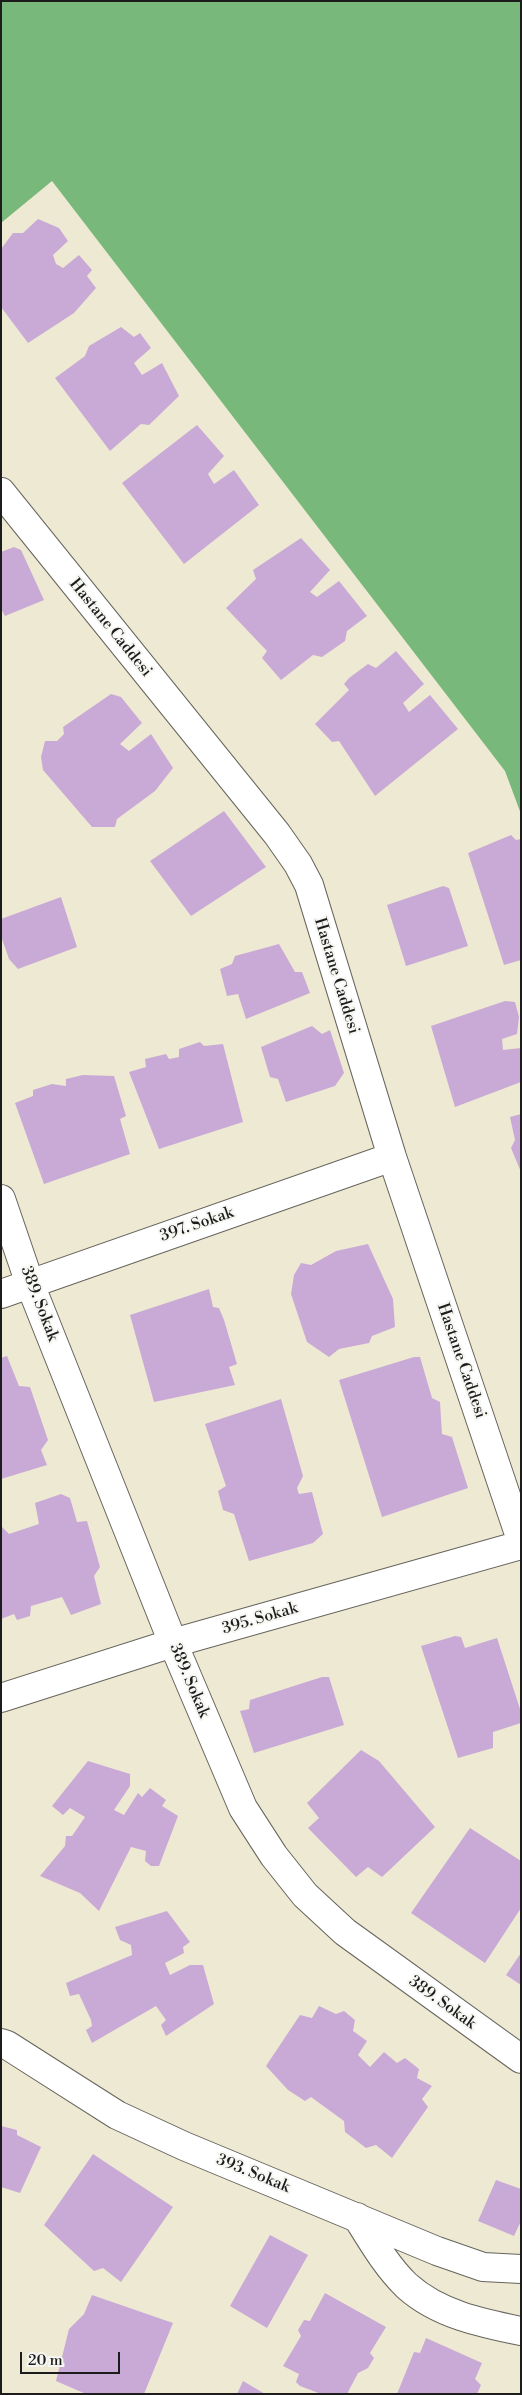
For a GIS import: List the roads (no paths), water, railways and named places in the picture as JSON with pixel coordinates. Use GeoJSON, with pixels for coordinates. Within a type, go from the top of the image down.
{"type":"FeatureCollection","features":[{"type":"Feature","properties":{"kind":"street","name":"Hastane Caddesi"},"geometry":{"type":"LineString","coordinates":[[1,492],[276,834],[298,864],[309,885],[392,1157],[521,1540]]}},
{"type":"Feature","properties":{"kind":"street","name":"397. Sokak"},"geometry":{"type":"LineString","coordinates":[[1,1294],[392,1157]]}},
{"type":"Feature","properties":{"kind":"street","name":"389. Sokak"},"geometry":{"type":"LineString","coordinates":[[1,1199],[30,1284],[173,1644],[244,1808],[274,1856],[305,1895],[345,1932],[521,2059]]}},
{"type":"Feature","properties":{"kind":"street","name":"395. Sokak"},"geometry":{"type":"LineString","coordinates":[[1,1698],[173,1644],[521,1545]]}},
{"type":"Feature","properties":{"kind":"street","name":"393. Sokak"},"geometry":{"type":"LineString","coordinates":[[1,2043],[8,2044],[116,2114],[184,2146],[436,2251],[483,2267],[521,2270]]}},
{"type":"Feature","properties":{"kind":"street"},"geometry":{"type":"LineString","coordinates":[[357,2217],[379,2252],[407,2286],[439,2307],[483,2323],[521,2331]]}}]}
